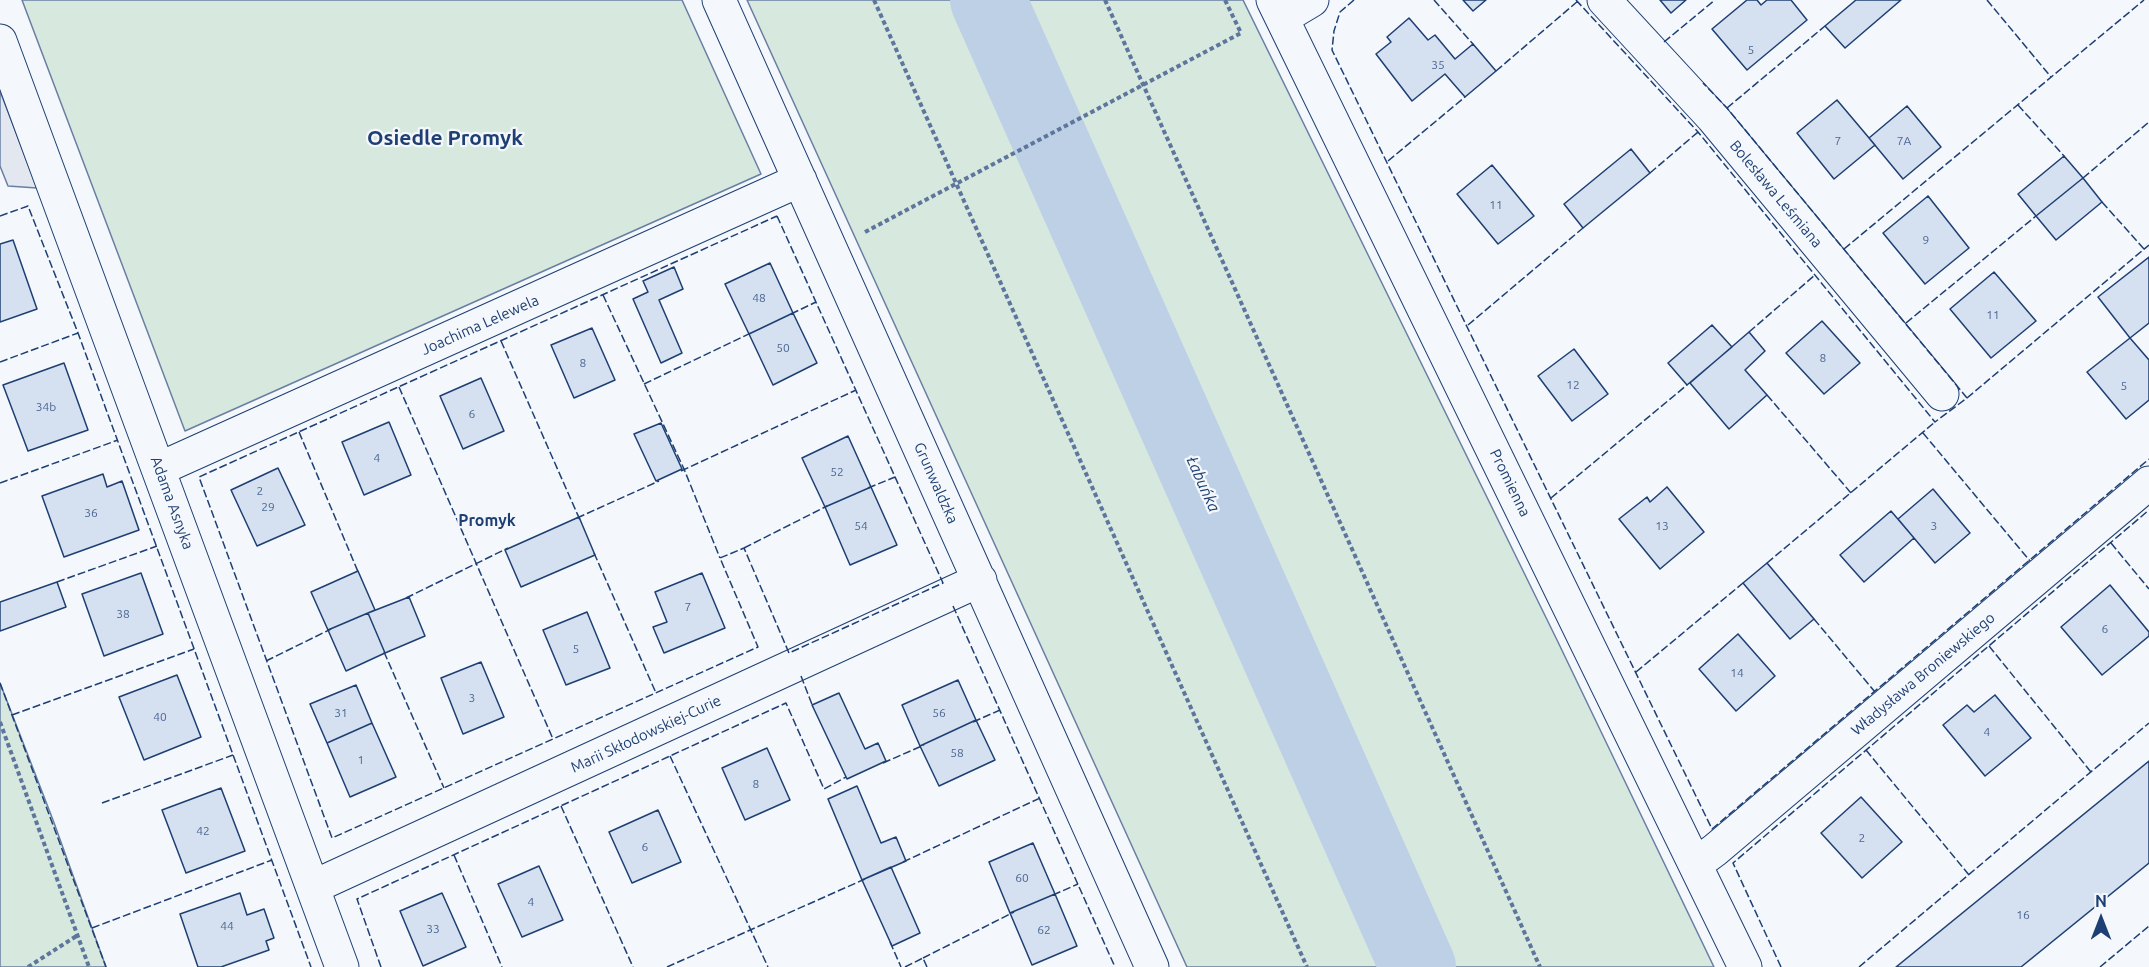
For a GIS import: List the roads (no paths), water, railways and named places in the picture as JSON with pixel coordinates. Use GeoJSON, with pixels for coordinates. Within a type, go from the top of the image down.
{"type":"FeatureCollection","features":[{"type":"Feature","properties":{"kind":"street","name":"Grunwaldzka"},"geometry":{"type":"LineString","coordinates":[[719,0],[1152,967]]}},
{"type":"Feature","properties":{"kind":"street"},"geometry":{"type":"LineString","coordinates":[[1277,9],[1312,0]]}},
{"type":"Feature","properties":{"kind":"street","name":"Bolesława Leśmiana"},"geometry":{"type":"LineString","coordinates":[[1604,0],[1713,118],[1942,394]]}},
{"type":"Feature","properties":{"kind":"street","name":"Promienna"},"geometry":{"type":"LineString","coordinates":[[1277,9],[1745,967]]}},
{"type":"Feature","properties":{"kind":"street","name":"Adama Asnyka"},"geometry":{"type":"LineString","coordinates":[[0,41],[342,967]]}},
{"type":"Feature","properties":{"kind":"street","name":"Joachima Lelewela"},"geometry":{"type":"LineString","coordinates":[[159,469],[800,180]]}},
{"type":"Feature","properties":{"kind":"street","name":"Władysława Broniewskiego"},"geometry":{"type":"LineString","coordinates":[[1696,864],[1725,842],[2149,483]]}},
{"type":"Feature","properties":{"kind":"street","name":"Marii Skłodowskiej-Curie"},"geometry":{"type":"LineString","coordinates":[[313,887],[980,580]]}},
{"type":"Feature","properties":{"kind":"waterway","name":"Łabuńka"},"geometry":{"type":"LineString","coordinates":[[988,0],[1418,967]]}},
{"type":"Feature","properties":{"kind":"district","name":"Osiedle Promyk"},"geometry":{"type":"Point","coordinates":[445,138]}},
{"type":"Feature","properties":{"kind":"district","name":"Promyk"},"geometry":{"type":"Point","coordinates":[487,521]}}]}
